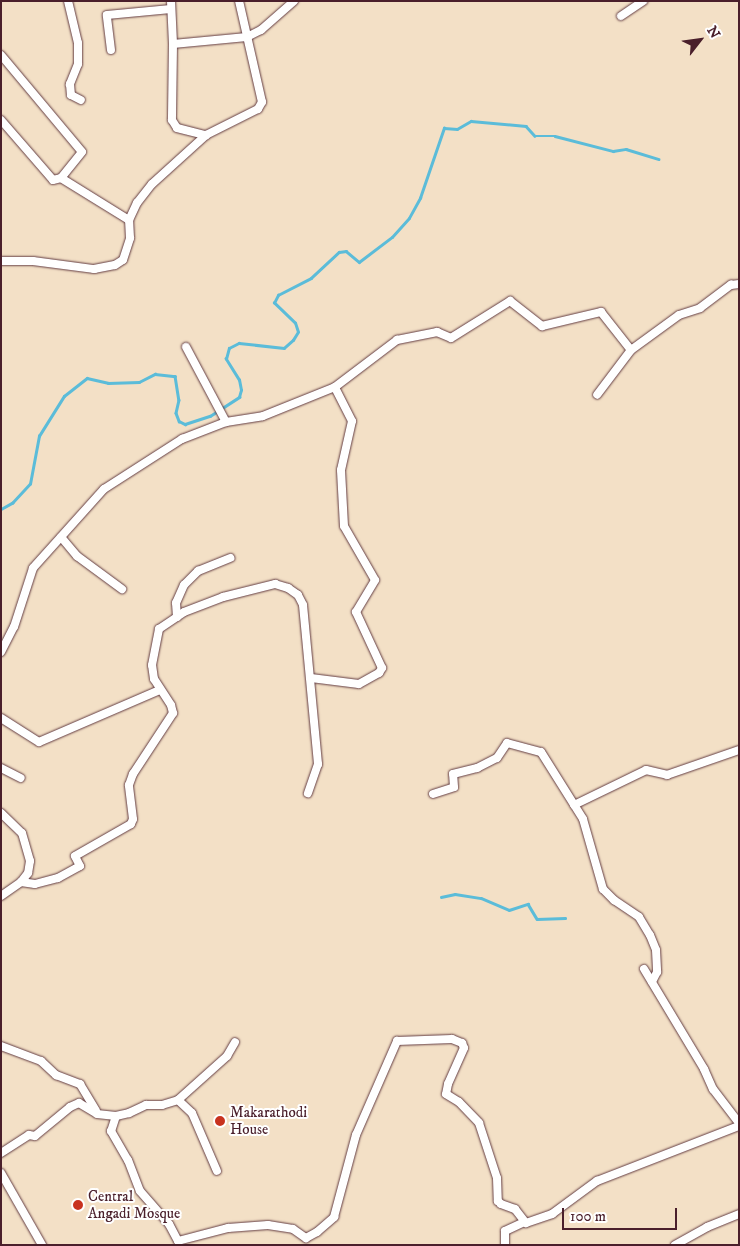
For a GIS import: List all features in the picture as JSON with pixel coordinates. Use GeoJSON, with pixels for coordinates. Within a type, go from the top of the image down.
{"type":"FeatureCollection","features":[{"type":"Feature","properties":{"kind":"street"},"geometry":{"type":"LineString","coordinates":[[68,1],[78,44],[78,64],[70,84],[71,94],[81,100]]}},
{"type":"Feature","properties":{"kind":"street"},"geometry":{"type":"LineString","coordinates":[[1,261],[33,261],[94,269],[114,265],[123,260],[130,238],[129,220],[137,203],[152,184],[206,135],[258,109],[262,102],[239,1]]}},
{"type":"Feature","properties":{"kind":"street"},"geometry":{"type":"LineString","coordinates":[[174,44],[247,37],[261,30],[294,1]]}},
{"type":"Feature","properties":{"kind":"street"},"geometry":{"type":"LineString","coordinates":[[621,16],[643,1]]}},
{"type":"Feature","properties":{"kind":"street"},"geometry":{"type":"LineString","coordinates":[[111,50],[107,15],[171,5],[174,44],[172,120],[177,128],[206,135]]}},
{"type":"Feature","properties":{"kind":"street"},"geometry":{"type":"LineString","coordinates":[[1,54],[82,152],[61,178],[53,180],[1,120]]}},
{"type":"Feature","properties":{"kind":"street"},"geometry":{"type":"LineString","coordinates":[[61,178],[76,190],[129,220]]}},
{"type":"Feature","properties":{"kind":"street"},"geometry":{"type":"LineString","coordinates":[[597,395],[631,350],[679,316],[700,308],[731,285],[739,284]]}},
{"type":"Feature","properties":{"kind":"street"},"geometry":{"type":"LineString","coordinates":[[1,652],[14,627],[33,568],[104,489],[182,439],[224,418],[263,416],[335,387],[397,340],[437,332],[452,338],[510,302],[542,326],[601,312],[631,350]]}},
{"type":"Feature","properties":{"kind":"street"},"geometry":{"type":"LineString","coordinates":[[186,347],[224,418]]}},
{"type":"Feature","properties":{"kind":"street"},"geometry":{"type":"LineString","coordinates":[[311,678],[360,684],[379,673],[382,668],[356,612],[375,580],[344,526],[341,470],[352,421],[335,387]]}},
{"type":"Feature","properties":{"kind":"street"},"geometry":{"type":"LineString","coordinates":[[61,537],[77,556],[122,589]]}},
{"type":"Feature","properties":{"kind":"street"},"geometry":{"type":"LineString","coordinates":[[177,617],[176,603],[184,585],[198,571],[230,558]]}},
{"type":"Feature","properties":{"kind":"street"},"geometry":{"type":"LineString","coordinates":[[21,882],[35,884],[58,878],[80,866],[75,856],[131,824],[133,819],[129,785],[132,774],[173,713],[171,705],[160,690],[152,665],[160,629],[184,612],[242,592],[275,584],[288,588],[298,595],[303,605],[318,764],[308,793]]}},
{"type":"Feature","properties":{"kind":"street"},"geometry":{"type":"LineString","coordinates":[[1,718],[39,742],[160,690]]}},
{"type":"Feature","properties":{"kind":"street"},"geometry":{"type":"LineString","coordinates":[[433,794],[454,787],[453,774],[477,768],[497,758],[507,743],[540,752],[583,819],[603,889],[614,900],[639,917],[650,934],[656,950],[657,972],[652,982]]}},
{"type":"Feature","properties":{"kind":"street"},"geometry":{"type":"LineString","coordinates":[[574,805],[646,770],[667,775],[739,750]]}},
{"type":"Feature","properties":{"kind":"street"},"geometry":{"type":"LineString","coordinates":[[1,768],[21,778]]}},
{"type":"Feature","properties":{"kind":"street"},"geometry":{"type":"LineString","coordinates":[[1,813],[22,833],[30,861],[28,874],[21,882],[1,896]]}},
{"type":"Feature","properties":{"kind":"street"},"geometry":{"type":"LineString","coordinates":[[116,1116],[111,1131],[128,1160],[140,1190],[169,1224],[178,1241],[228,1228],[268,1224],[293,1229],[306,1238],[317,1232],[334,1217],[356,1135],[397,1041],[452,1039],[462,1043],[464,1048],[448,1084],[446,1094],[458,1102],[479,1123],[497,1178],[498,1201],[504,1206],[515,1209],[524,1222],[529,1224],[552,1214],[602,1179],[739,1124],[713,1089],[704,1069],[644,970]]}},
{"type":"Feature","properties":{"kind":"street"},"geometry":{"type":"LineString","coordinates":[[1,1153],[29,1135],[35,1136],[70,1107],[79,1102],[97,1114],[116,1116],[130,1113],[146,1105],[162,1105],[178,1100],[227,1056],[234,1042]]}},
{"type":"Feature","properties":{"kind":"street"},"geometry":{"type":"LineString","coordinates":[[1,1046],[41,1061],[56,1075],[80,1084],[97,1114]]}},
{"type":"Feature","properties":{"kind":"street"},"geometry":{"type":"LineString","coordinates":[[178,1100],[192,1113],[217,1171]]}},
{"type":"Feature","properties":{"kind":"street"},"geometry":{"type":"LineString","coordinates":[[1,1173],[42,1245]]}},
{"type":"Feature","properties":{"kind":"street"},"geometry":{"type":"LineString","coordinates":[[675,1245],[707,1227],[739,1214]]}},
{"type":"Feature","properties":{"kind":"street"},"geometry":{"type":"LineString","coordinates":[[505,1245],[505,1230],[524,1222]]}},
{"type":"Feature","properties":{"kind":"waterway"},"geometry":{"type":"LineString","coordinates":[[1,509],[12,503],[30,484],[39,436],[64,396],[87,378],[108,383],[139,382],[155,374],[175,376],[179,400],[176,413],[179,421],[185,424],[210,416],[239,397],[241,390],[239,380],[226,359],[229,348],[239,343],[284,348],[293,340],[298,332],[295,323],[274,303],[278,295],[311,278],[339,252],[346,251],[359,262],[392,237],[409,218],[420,198],[444,128],[457,129],[471,121],[526,126],[535,136],[555,136],[613,151],[626,149],[658,159]]}},
{"type":"Feature","properties":{"kind":"waterway"},"geometry":{"type":"LineString","coordinates":[[441,897],[455,894],[481,898],[509,910],[528,904],[537,919],[565,918]]}},
{"type":"Feature","properties":{"kind":"place","name":"Makarathodi House"},"geometry":{"type":"Point","coordinates":[220,1121]}},
{"type":"Feature","properties":{"kind":"place","name":"Central Angadi Mosque"},"geometry":{"type":"Point","coordinates":[78,1205]}}]}
